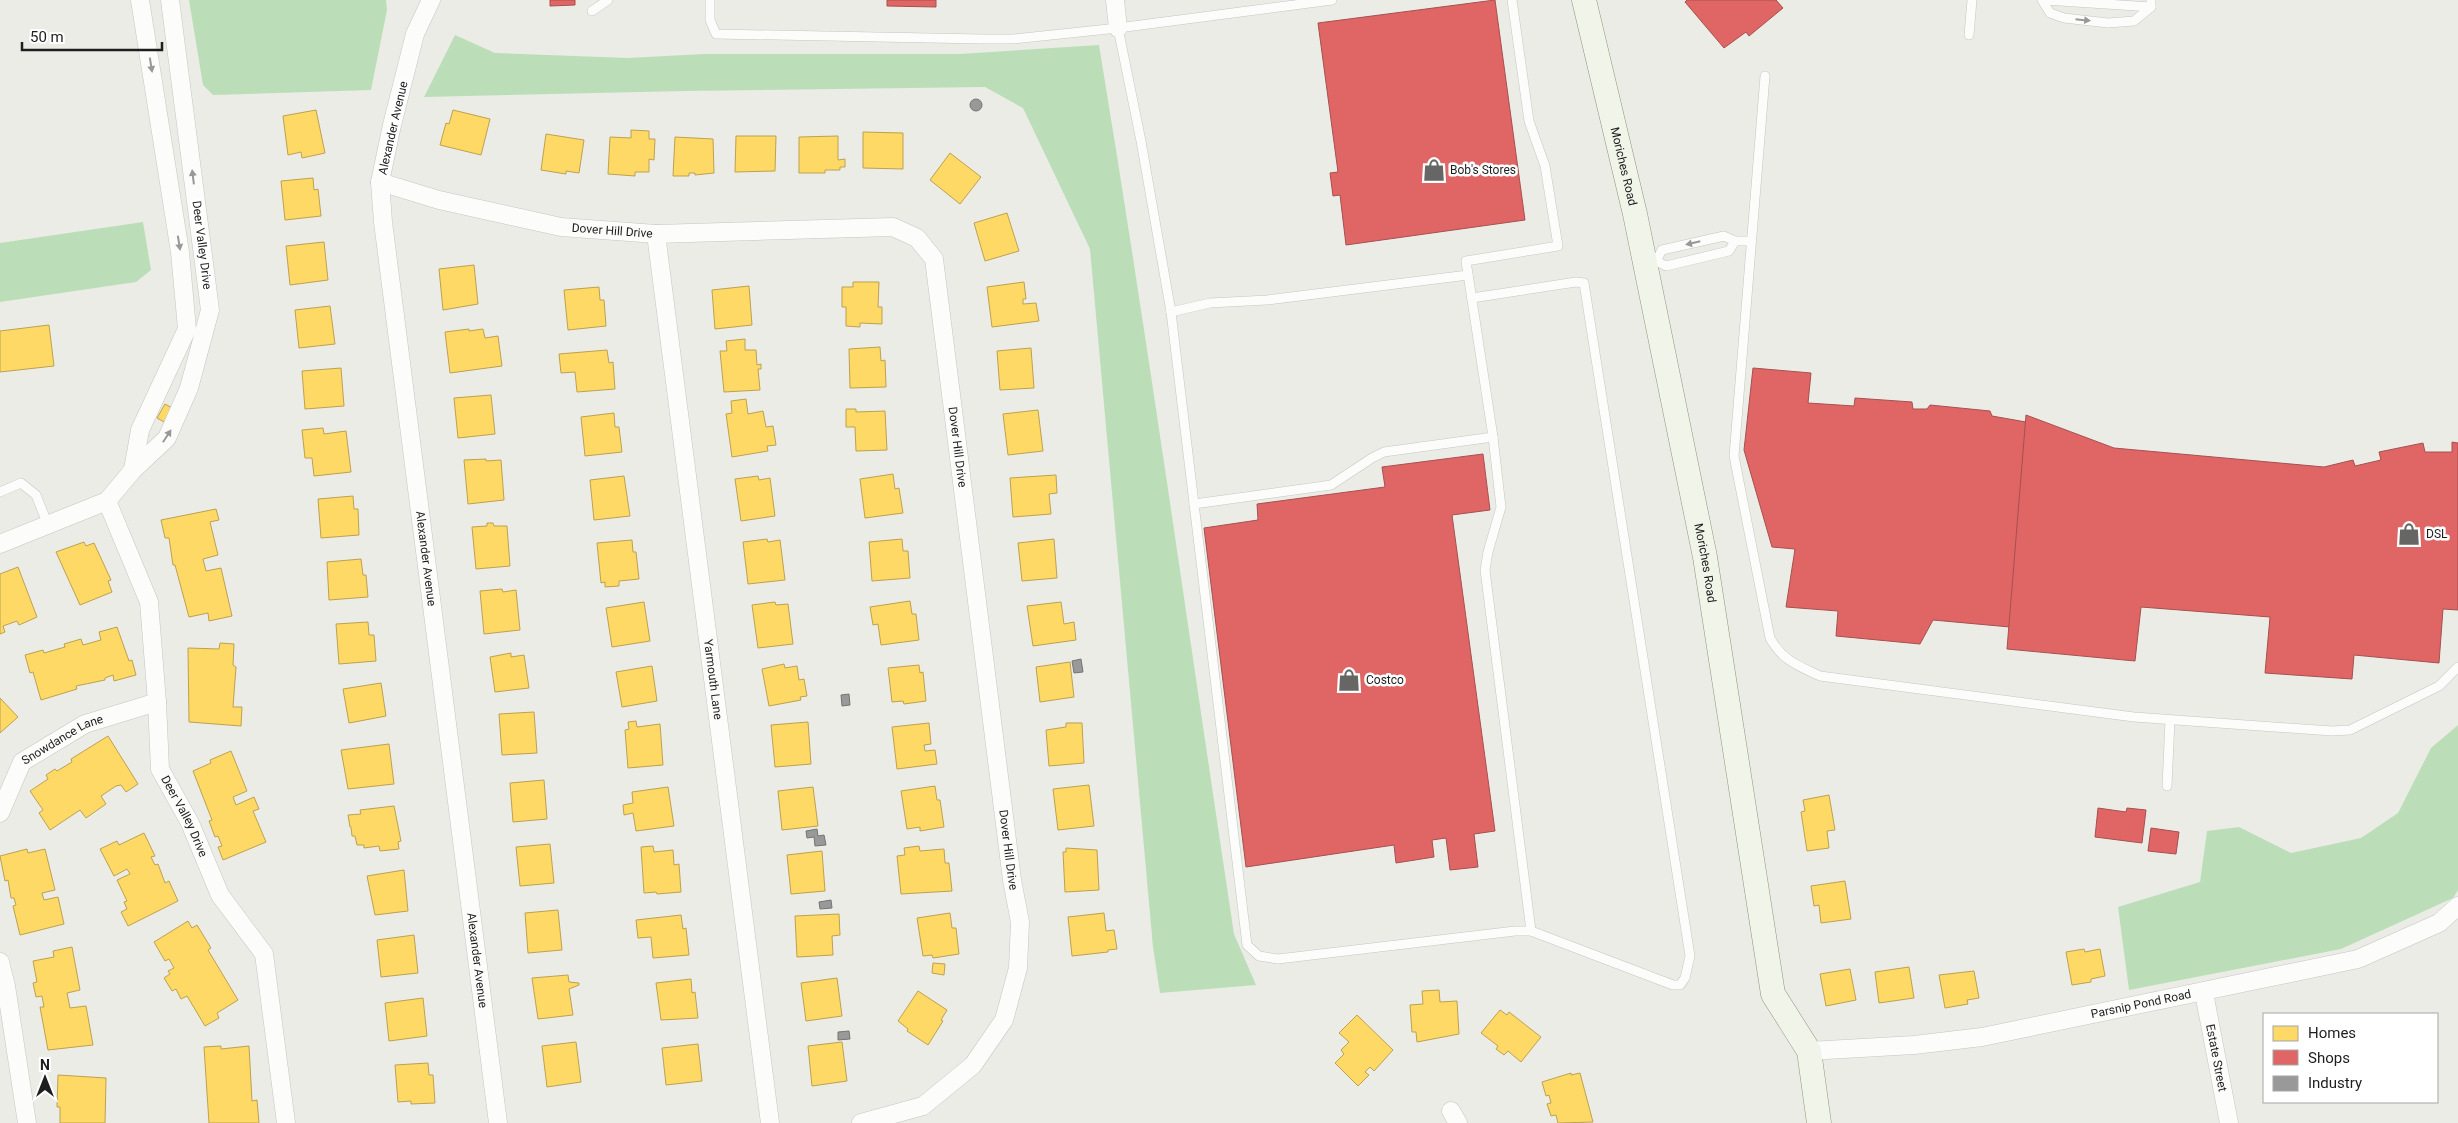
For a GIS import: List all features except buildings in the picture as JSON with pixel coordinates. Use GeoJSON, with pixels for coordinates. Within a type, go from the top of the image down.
{"type":"FeatureCollection","features":[{"type":"Feature","properties":{"kind":"street","name":"Deer Valley Drive"},"geometry":{"type":"LineString","coordinates":[[133,470],[140,430],[187,330],[180,252],[140,0]]}},
{"type":"Feature","properties":{"kind":"street","name":"Deer Valley Drive"},"geometry":{"type":"LineString","coordinates":[[0,544],[107,501],[133,470],[167,438],[189,388],[210,310],[170,0]]}},
{"type":"Feature","properties":{"kind":"street","name":"Alexander Avenue"},"geometry":{"type":"LineString","coordinates":[[431,0],[415,34],[380,182],[383,222],[498,1123]]}},
{"type":"Feature","properties":{"kind":"street"},"geometry":{"type":"LineString","coordinates":[[1115,0],[1118,28]]}},
{"type":"Feature","properties":{"kind":"street","name":"Moriches Road"},"geometry":{"type":"LineString","coordinates":[[1584,0],[1635,214],[1650,262],[1705,557],[1774,994],[1809,1051],[1819,1123]]}},
{"type":"Feature","properties":{"kind":"street","name":"Dover Hill Drive"},"geometry":{"type":"LineString","coordinates":[[380,182],[440,200],[560,227],[656,234],[893,227],[917,238],[934,260],[1012,880],[1020,922],[1018,968],[1004,1020],[973,1065],[923,1106],[862,1123]]}},
{"type":"Feature","properties":{"kind":"street","name":"Yarmouth Lane"},"geometry":{"type":"LineString","coordinates":[[656,234],[770,1123]]}},
{"type":"Feature","properties":{"kind":"street","name":"Deer Valley Drive"},"geometry":{"type":"LineString","coordinates":[[107,501],[150,602],[158,702],[160,769],[190,823],[220,895],[264,954],[286,1123]]}},
{"type":"Feature","properties":{"kind":"street","name":"Snowdance Lane"},"geometry":{"type":"LineString","coordinates":[[0,813],[22,762],[85,724],[158,702]]}},
{"type":"Feature","properties":{"kind":"street","name":"Parsnip Pond Road"},"geometry":{"type":"LineString","coordinates":[[1809,1051],[1914,1045],[1982,1037],[2204,993],[2358,959],[2439,923],[2458,906]]}},
{"type":"Feature","properties":{"kind":"street"},"geometry":{"type":"LineString","coordinates":[[0,962],[12,1024],[27,1123]]}},
{"type":"Feature","properties":{"kind":"street","name":"Estate Street"},"geometry":{"type":"LineString","coordinates":[[2204,993],[2229,1123]]}},
{"type":"Feature","properties":{"kind":"lane"},"geometry":{"type":"LineString","coordinates":[[592,11],[608,0]]}},
{"type":"Feature","properties":{"kind":"lane"},"geometry":{"type":"LineString","coordinates":[[710,0],[710,20],[716,34],[1013,39],[1118,28],[1332,0]]}},
{"type":"Feature","properties":{"kind":"lane"},"geometry":{"type":"LineString","coordinates":[[1512,0],[1529,121],[1545,166],[1558,246],[1466,261],[1493,437],[1501,507],[1488,552],[1485,570],[1531,931]]}},
{"type":"Feature","properties":{"kind":"lane"},"geometry":{"type":"LineString","coordinates":[[1969,35],[1972,0]]}},
{"type":"Feature","properties":{"kind":"lane"},"geometry":{"type":"LineString","coordinates":[[2044,0],[2151,4],[2134,21],[2108,22],[2064,18],[2050,13],[2044,0]]}},
{"type":"Feature","properties":{"kind":"lane"},"geometry":{"type":"LineString","coordinates":[[1118,28],[1172,312],[1247,945],[1259,956],[1278,959],[1515,931],[1531,931],[1673,986],[1680,986],[1685,978],[1690,956],[1584,283],[1576,282],[1472,298]]}},
{"type":"Feature","properties":{"kind":"lane"},"geometry":{"type":"LineString","coordinates":[[1765,76],[1734,456],[1770,638],[1778,652],[1787,660],[1820,676],[2170,720],[2332,732],[2350,730],[2439,686],[2458,666]]}},
{"type":"Feature","properties":{"kind":"lane"},"geometry":{"type":"LineString","coordinates":[[1650,262],[1662,250],[1724,236],[1735,241],[1751,241]]}},
{"type":"Feature","properties":{"kind":"lane"},"geometry":{"type":"LineString","coordinates":[[1650,262],[1666,266],[1728,251],[1735,241]]}},
{"type":"Feature","properties":{"kind":"lane"},"geometry":{"type":"LineString","coordinates":[[1172,312],[1210,304],[1267,300],[1468,275]]}},
{"type":"Feature","properties":{"kind":"lane"},"geometry":{"type":"LineString","coordinates":[[1194,504],[1331,485],[1384,452],[1493,437]]}},
{"type":"Feature","properties":{"kind":"lane"},"geometry":{"type":"LineString","coordinates":[[0,492],[21,483],[36,495],[48,525]]}},
{"type":"Feature","properties":{"kind":"lane"},"geometry":{"type":"LineString","coordinates":[[2167,786],[2170,720]]}},
{"type":"Feature","properties":{"kind":"green space"},"geometry":{"type":"Polygon","coordinates":[[[189,0],[386,0],[387,10],[371,90],[213,95],[203,85],[189,0]]]}},
{"type":"Feature","properties":{"kind":"green space"},"geometry":{"type":"Polygon","coordinates":[[[455,35],[495,53],[628,58],[704,54],[960,54],[1099,45],[1234,934],[1256,985],[1160,993],[1153,947],[1090,249],[1023,108],[985,87],[424,97],[455,35]]]}},
{"type":"Feature","properties":{"kind":"green space"},"geometry":{"type":"Polygon","coordinates":[[[143,222],[151,270],[136,282],[0,302],[0,243],[143,222]]]}},
{"type":"Feature","properties":{"kind":"green space"},"geometry":{"type":"Polygon","coordinates":[[[2458,725],[2458,890],[2453,898],[2341,949],[2129,990],[2118,907],[2200,882],[2207,831],[2239,827],[2291,853],[2361,838],[2398,813],[2431,748],[2458,725]]]}},
{"type":"Feature","properties":{"kind":"place","name":"Bob's Stores"},"geometry":{"type":"Point","coordinates":[1434,170]}},
{"type":"Feature","properties":{"kind":"place","name":"DSL"},"geometry":{"type":"Point","coordinates":[2409,534]}},
{"type":"Feature","properties":{"kind":"place","name":"Costco"},"geometry":{"type":"Point","coordinates":[1349,680]}}]}
